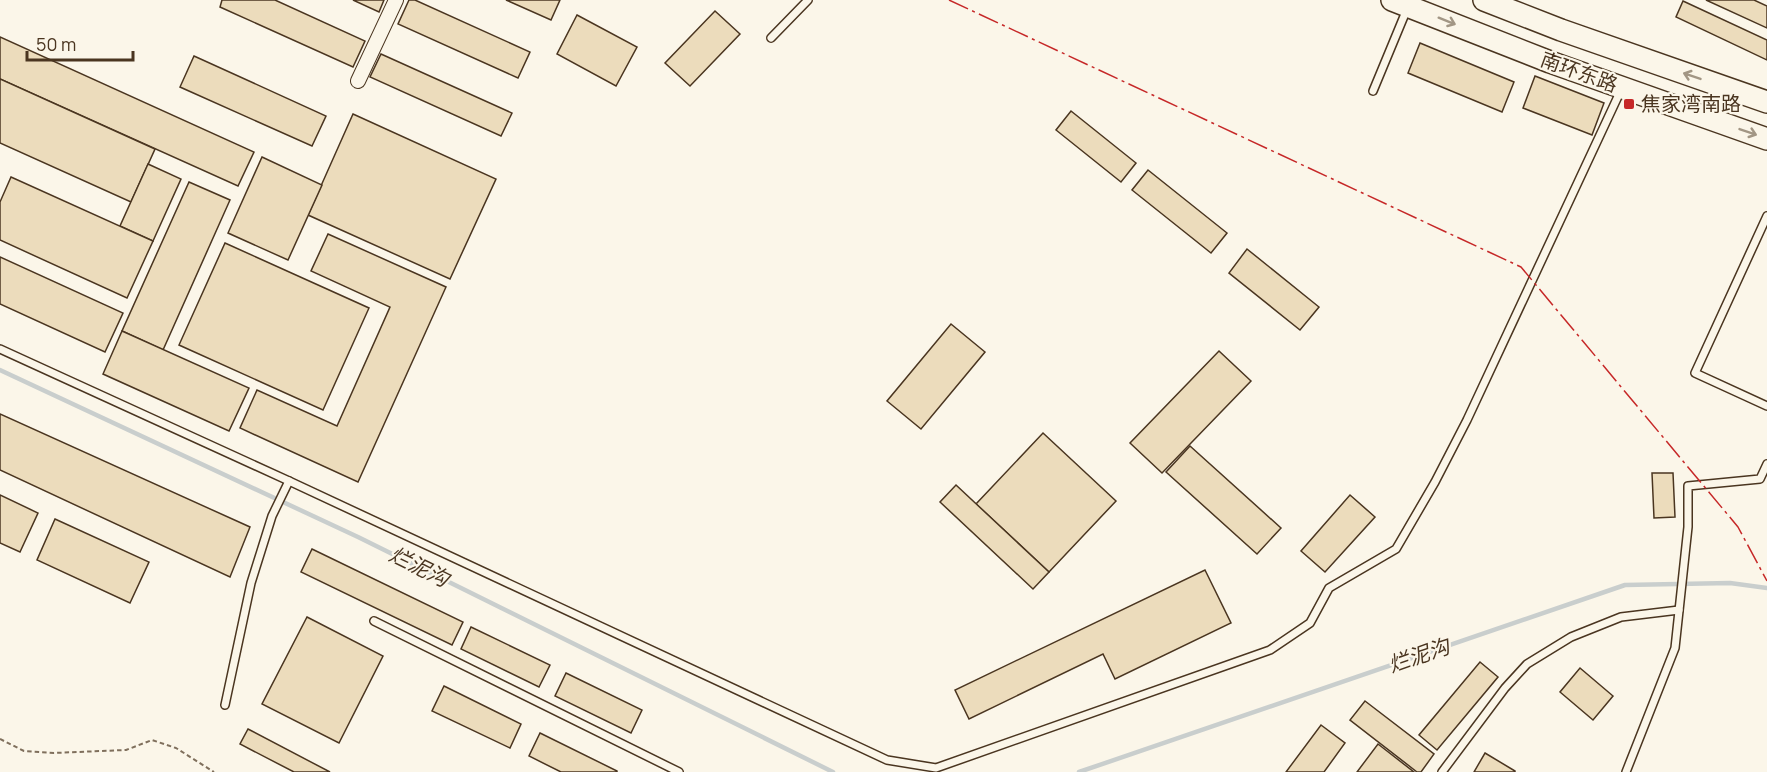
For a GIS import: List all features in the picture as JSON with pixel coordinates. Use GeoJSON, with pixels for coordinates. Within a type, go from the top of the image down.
{"type":"FeatureCollection","features":[{"type":"Feature","properties":{"kind":"highway","name":"南环东路"},"geometry":{"type":"LineString","coordinates":[[1484,0],[1516,8],[1561,30],[1767,102]]}},
{"type":"Feature","properties":{"kind":"highway","name":"南环东路"},"geometry":{"type":"LineString","coordinates":[[1400,3],[1550,62],[1767,139]]}},
{"type":"Feature","properties":{"kind":"highway"},"geometry":{"type":"LineString","coordinates":[[1550,62],[1561,30]]}},
{"type":"Feature","properties":{"kind":"street"},"geometry":{"type":"LineString","coordinates":[[358,81],[396,0]]}},
{"type":"Feature","properties":{"kind":"lane"},"geometry":{"type":"LineString","coordinates":[[771,38],[808,0]]}},
{"type":"Feature","properties":{"kind":"lane"},"geometry":{"type":"LineString","coordinates":[[1373,91],[1400,3]]}},
{"type":"Feature","properties":{"kind":"lane"},"geometry":{"type":"LineString","coordinates":[[0,349],[887,760],[936,768],[1270,650],[1310,623],[1329,588],[1396,549],[1435,482],[1467,420],[1623,88]]}},
{"type":"Feature","properties":{"kind":"lane"},"geometry":{"type":"LineString","coordinates":[[1767,216],[1695,373],[1767,406]]}},
{"type":"Feature","properties":{"kind":"lane"},"geometry":{"type":"LineString","coordinates":[[1626,772],[1675,648],[1689,527],[1688,486],[1760,479],[1767,464]]}},
{"type":"Feature","properties":{"kind":"lane"},"geometry":{"type":"LineString","coordinates":[[225,705],[251,583],[272,516],[289,481]]}},
{"type":"Feature","properties":{"kind":"lane"},"geometry":{"type":"LineString","coordinates":[[1442,772],[1505,688],[1527,664],[1571,637],[1621,617],[1679,610]]}},
{"type":"Feature","properties":{"kind":"lane"},"geometry":{"type":"LineString","coordinates":[[374,621],[679,772]]}},
{"type":"Feature","properties":{"kind":"path"},"geometry":{"type":"LineString","coordinates":[[0,739],[24,752],[54,753],[126,750],[152,740],[176,748],[214,772]]}},
{"type":"Feature","properties":{"kind":"building"},"geometry":{"type":"Polygon","coordinates":[[[222,0],[275,0],[365,41],[353,67],[220,7],[222,0]]]}},
{"type":"Feature","properties":{"kind":"building"},"geometry":{"type":"Polygon","coordinates":[[[353,0],[384,0],[379,12],[353,0]]]}},
{"type":"Feature","properties":{"kind":"building"},"geometry":{"type":"Polygon","coordinates":[[[409,0],[415,0],[530,52],[518,78],[398,24],[409,0]]]}},
{"type":"Feature","properties":{"kind":"building"},"geometry":{"type":"Polygon","coordinates":[[[506,0],[560,0],[551,20],[506,0]]]}},
{"type":"Feature","properties":{"kind":"building"},"geometry":{"type":"Polygon","coordinates":[[[1706,0],[1754,0],[1767,6],[1767,28],[1706,0]]]}},
{"type":"Feature","properties":{"kind":"building"},"geometry":{"type":"Polygon","coordinates":[[[1683,1],[1767,40],[1767,60],[1676,17],[1683,1]]]}},
{"type":"Feature","properties":{"kind":"building"},"geometry":{"type":"Polygon","coordinates":[[[715,11],[740,34],[690,86],[665,63],[715,11]]]}},
{"type":"Feature","properties":{"kind":"building"},"geometry":{"type":"Polygon","coordinates":[[[577,15],[637,47],[616,86],[557,54],[577,15]]]}},
{"type":"Feature","properties":{"kind":"building"},"geometry":{"type":"Polygon","coordinates":[[[0,37],[254,152],[238,186],[0,79],[0,37]]]}},
{"type":"Feature","properties":{"kind":"building"},"geometry":{"type":"Polygon","coordinates":[[[1420,43],[1514,82],[1502,112],[1408,73],[1420,43]]]}},
{"type":"Feature","properties":{"kind":"building"},"geometry":{"type":"Polygon","coordinates":[[[381,54],[512,113],[501,136],[370,77],[381,54]]]}},
{"type":"Feature","properties":{"kind":"building"},"geometry":{"type":"Polygon","coordinates":[[[194,56],[326,116],[312,146],[180,87],[194,56]]]}},
{"type":"Feature","properties":{"kind":"building"},"geometry":{"type":"Polygon","coordinates":[[[1535,76],[1604,103],[1592,135],[1523,108],[1535,76]]]}},
{"type":"Feature","properties":{"kind":"building"},"geometry":{"type":"Polygon","coordinates":[[[0,79],[155,149],[131,202],[0,143],[0,79]]]}},
{"type":"Feature","properties":{"kind":"building"},"geometry":{"type":"Polygon","coordinates":[[[1071,111],[1136,163],[1121,182],[1056,130],[1071,111]]]}},
{"type":"Feature","properties":{"kind":"building"},"geometry":{"type":"Polygon","coordinates":[[[353,114],[496,179],[450,279],[308,215],[353,114]]]}},
{"type":"Feature","properties":{"kind":"building"},"geometry":{"type":"Polygon","coordinates":[[[262,157],[322,185],[288,260],[228,233],[262,157]]]}},
{"type":"Feature","properties":{"kind":"building"},"geometry":{"type":"Polygon","coordinates":[[[148,164],[181,179],[153,241],[120,226],[148,164]]]}},
{"type":"Feature","properties":{"kind":"building"},"geometry":{"type":"Polygon","coordinates":[[[1148,170],[1227,233],[1211,253],[1132,190],[1148,170]]]}},
{"type":"Feature","properties":{"kind":"building"},"geometry":{"type":"Polygon","coordinates":[[[11,177],[153,241],[127,298],[0,240],[0,202],[11,177]]]}},
{"type":"Feature","properties":{"kind":"building"},"geometry":{"type":"Polygon","coordinates":[[[189,182],[230,200],[163,350],[122,331],[189,182]]]}},
{"type":"Feature","properties":{"kind":"building"},"geometry":{"type":"Polygon","coordinates":[[[328,234],[446,287],[358,482],[240,428],[257,390],[337,426],[390,307],[311,271],[328,234]]]}},
{"type":"Feature","properties":{"kind":"building"},"geometry":{"type":"Polygon","coordinates":[[[225,243],[369,308],[323,410],[179,345],[225,243]]]}},
{"type":"Feature","properties":{"kind":"building"},"geometry":{"type":"Polygon","coordinates":[[[1247,249],[1319,307],[1300,330],[1229,273],[1247,249]]]}},
{"type":"Feature","properties":{"kind":"building"},"geometry":{"type":"Polygon","coordinates":[[[0,257],[123,313],[105,352],[0,304],[0,257]]]}},
{"type":"Feature","properties":{"kind":"building"},"geometry":{"type":"Polygon","coordinates":[[[951,324],[985,352],[921,429],[887,401],[951,324]]]}},
{"type":"Feature","properties":{"kind":"building"},"geometry":{"type":"Polygon","coordinates":[[[122,331],[249,388],[229,431],[103,374],[122,331]]]}},
{"type":"Feature","properties":{"kind":"building"},"geometry":{"type":"Polygon","coordinates":[[[1219,351],[1251,381],[1162,473],[1130,443],[1219,351]]]}},
{"type":"Feature","properties":{"kind":"building"},"geometry":{"type":"Polygon","coordinates":[[[0,414],[250,527],[230,577],[0,470],[0,414]]]}},
{"type":"Feature","properties":{"kind":"building"},"geometry":{"type":"Polygon","coordinates":[[[1043,433],[1116,501],[1049,572],[976,504],[1043,433]]]}},
{"type":"Feature","properties":{"kind":"building"},"geometry":{"type":"Polygon","coordinates":[[[1190,446],[1281,528],[1257,554],[1166,472],[1190,446]]]}},
{"type":"Feature","properties":{"kind":"building"},"geometry":{"type":"Polygon","coordinates":[[[1652,473],[1673,473],[1675,517],[1654,518],[1652,473]]]}},
{"type":"Feature","properties":{"kind":"building"},"geometry":{"type":"Polygon","coordinates":[[[956,485],[1049,572],[1033,589],[940,502],[956,485]]]}},
{"type":"Feature","properties":{"kind":"building"},"geometry":{"type":"Polygon","coordinates":[[[0,495],[38,513],[20,552],[0,543],[0,495]]]}},
{"type":"Feature","properties":{"kind":"building"},"geometry":{"type":"Polygon","coordinates":[[[1350,495],[1375,517],[1325,572],[1301,551],[1350,495]]]}},
{"type":"Feature","properties":{"kind":"building"},"geometry":{"type":"Polygon","coordinates":[[[55,519],[149,562],[130,603],[37,560],[55,519]]]}},
{"type":"Feature","properties":{"kind":"building"},"geometry":{"type":"Polygon","coordinates":[[[312,549],[463,622],[452,645],[301,572],[312,549]]]}},
{"type":"Feature","properties":{"kind":"building"},"geometry":{"type":"Polygon","coordinates":[[[1205,570],[1231,623],[1115,679],[1103,654],[969,719],[955,690],[1205,570]]]}},
{"type":"Feature","properties":{"kind":"building"},"geometry":{"type":"Polygon","coordinates":[[[307,617],[383,656],[339,743],[262,704],[307,617]]]}},
{"type":"Feature","properties":{"kind":"building"},"geometry":{"type":"Polygon","coordinates":[[[471,627],[550,665],[539,687],[461,649],[471,627]]]}},
{"type":"Feature","properties":{"kind":"building"},"geometry":{"type":"Polygon","coordinates":[[[1480,662],[1498,677],[1437,750],[1419,735],[1480,662]]]}},
{"type":"Feature","properties":{"kind":"building"},"geometry":{"type":"Polygon","coordinates":[[[1580,668],[1613,696],[1593,720],[1560,692],[1580,668]]]}},
{"type":"Feature","properties":{"kind":"building"},"geometry":{"type":"Polygon","coordinates":[[[566,673],[642,710],[631,733],[555,696],[566,673]]]}},
{"type":"Feature","properties":{"kind":"building"},"geometry":{"type":"Polygon","coordinates":[[[444,686],[521,724],[510,748],[432,711],[444,686]]]}},
{"type":"Feature","properties":{"kind":"building"},"geometry":{"type":"Polygon","coordinates":[[[1365,701],[1434,754],[1421,772],[1417,772],[1350,720],[1365,701]]]}},
{"type":"Feature","properties":{"kind":"building"},"geometry":{"type":"Polygon","coordinates":[[[1321,725],[1345,743],[1324,772],[1286,772],[1321,725]]]}},
{"type":"Feature","properties":{"kind":"building"},"geometry":{"type":"Polygon","coordinates":[[[248,729],[330,772],[294,772],[240,744],[248,729]]]}},
{"type":"Feature","properties":{"kind":"building"},"geometry":{"type":"Polygon","coordinates":[[[540,733],[617,772],[561,772],[529,756],[540,733]]]}},
{"type":"Feature","properties":{"kind":"building"},"geometry":{"type":"Polygon","coordinates":[[[1378,744],[1414,772],[1357,772],[1378,744]]]}},
{"type":"Feature","properties":{"kind":"building"},"geometry":{"type":"Polygon","coordinates":[[[1485,753],[1515,771],[1515,772],[1474,772],[1485,753]]]}},
{"type":"Feature","properties":{"kind":"waterway","name":"烂泥沟"},"geometry":{"type":"LineString","coordinates":[[0,370],[358,537],[833,772]]}},
{"type":"Feature","properties":{"kind":"waterway","name":"烂泥沟"},"geometry":{"type":"LineString","coordinates":[[1079,772],[1625,585],[1730,583],[1767,588]]}},
{"type":"Feature","properties":{"kind":"power"},"geometry":{"type":"LineString","coordinates":[[949,0],[1521,267],[1738,527],[1767,581]]}},
{"type":"Feature","properties":{"kind":"place","name":"焦家湾南路"},"geometry":{"type":"Point","coordinates":[1629,104]}}]}
